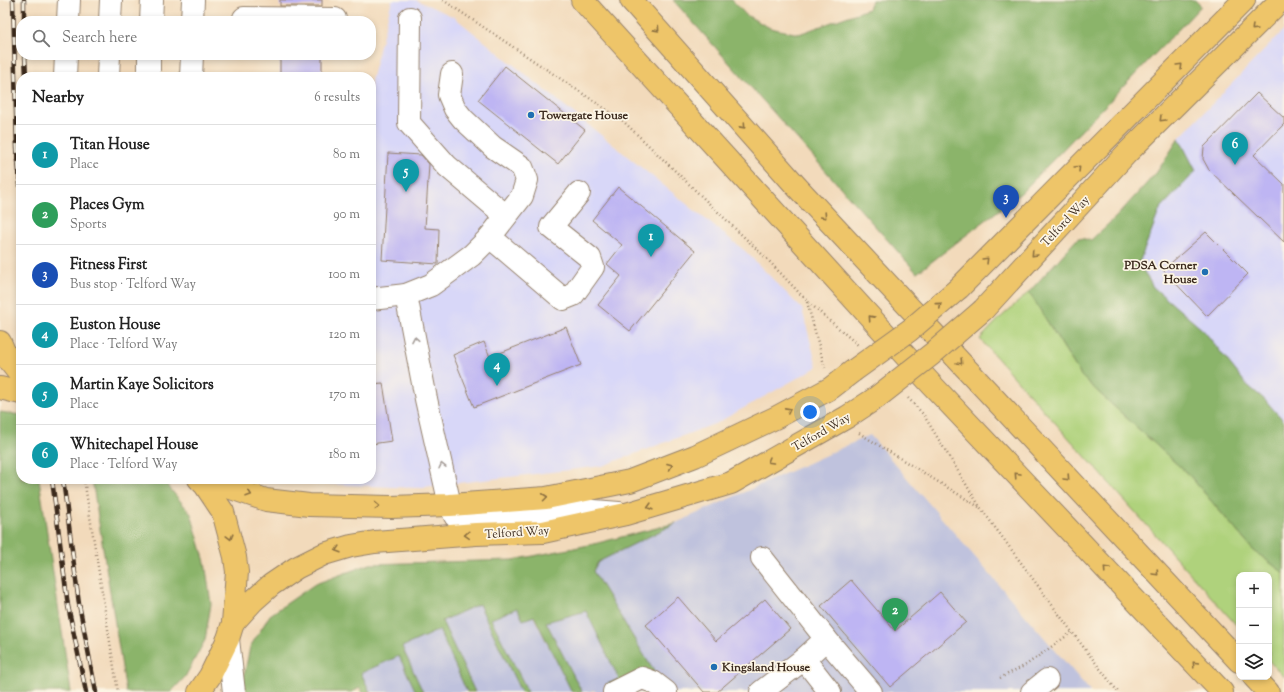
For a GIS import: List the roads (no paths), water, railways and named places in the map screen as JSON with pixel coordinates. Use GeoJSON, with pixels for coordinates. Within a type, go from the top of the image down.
{"type":"FeatureCollection","features":[{"type":"Feature","properties":{"kind":"main road"},"geometry":{"type":"LineString","coordinates":[[582,0],[932,385],[1222,692]]}},
{"type":"Feature","properties":{"kind":"main road"},"geometry":{"type":"LineString","coordinates":[[631,0],[797,187],[1236,658]]}},
{"type":"Feature","properties":{"kind":"main road"},"geometry":{"type":"LineString","coordinates":[[222,484],[266,500],[309,505],[391,507],[450,504],[546,498],[630,481],[695,456],[776,417],[831,388],[910,330],[959,288],[1244,0]]}},
{"type":"Feature","properties":{"kind":"main road","name":"Telford Way"},"geometry":{"type":"LineString","coordinates":[[231,631],[254,601],[271,585],[296,568],[324,554],[351,546],[375,542],[542,532],[626,514],[731,483],[847,417],[876,398],[932,354],[983,310],[1126,154],[1281,0]]}},
{"type":"Feature","properties":{"kind":"main road"},"geometry":{"type":"LineString","coordinates":[[0,342],[16,385]]}},
{"type":"Feature","properties":{"kind":"main road"},"geometry":{"type":"LineString","coordinates":[[199,692],[210,676],[231,631],[237,572],[235,556],[223,512],[204,484]]}},
{"type":"Feature","properties":{"kind":"main road"},"geometry":{"type":"LineString","coordinates":[[1257,680],[1268,692]]}},
{"type":"Feature","properties":{"kind":"street"},"geometry":{"type":"LineString","coordinates":[[68,16],[69,0]]}},
{"type":"Feature","properties":{"kind":"street"},"geometry":{"type":"LineString","coordinates":[[110,16],[111,0]]}},
{"type":"Feature","properties":{"kind":"street"},"geometry":{"type":"LineString","coordinates":[[151,16],[152,0]]}},
{"type":"Feature","properties":{"kind":"street"},"geometry":{"type":"LineString","coordinates":[[192,16],[193,0]]}},
{"type":"Feature","properties":{"kind":"street"},"geometry":{"type":"LineString","coordinates":[[410,18],[409,123],[447,166],[506,216]]}},
{"type":"Feature","properties":{"kind":"street"},"geometry":{"type":"LineString","coordinates":[[65,72],[66,60]]}},
{"type":"Feature","properties":{"kind":"street"},"geometry":{"type":"LineString","coordinates":[[108,72],[109,60]]}},
{"type":"Feature","properties":{"kind":"street"},"geometry":{"type":"LineString","coordinates":[[149,60],[149,72]]}},
{"type":"Feature","properties":{"kind":"street"},"geometry":{"type":"LineString","coordinates":[[191,72],[192,60]]}},
{"type":"Feature","properties":{"kind":"street"},"geometry":{"type":"LineString","coordinates":[[376,298],[406,295],[431,285],[472,255],[490,237],[522,196],[527,180],[522,167],[493,147],[463,120],[455,109],[449,95],[452,74]]}},
{"type":"Feature","properties":{"kind":"street"},"geometry":{"type":"LineString","coordinates":[[490,237],[563,299],[573,295],[594,267],[590,258],[551,227],[579,193]]}},
{"type":"Feature","properties":{"kind":"street"},"geometry":{"type":"LineString","coordinates":[[406,295],[426,399],[450,504],[456,516],[581,510],[626,514]]}},
{"type":"Feature","properties":{"kind":"street"},"geometry":{"type":"LineString","coordinates":[[762,558],[826,639],[871,692]]}},
{"type":"Feature","properties":{"kind":"street"},"geometry":{"type":"LineString","coordinates":[[231,631],[234,692]]}},
{"type":"Feature","properties":{"kind":"street"},"geometry":{"type":"LineString","coordinates":[[761,692],[804,659],[826,639]]}},
{"type":"Feature","properties":{"kind":"street"},"geometry":{"type":"LineString","coordinates":[[804,659],[830,692]]}},
{"type":"Feature","properties":{"kind":"street"},"geometry":{"type":"LineString","coordinates":[[614,692],[642,678],[653,682],[666,692]]}},
{"type":"Feature","properties":{"kind":"railway"},"geometry":{"type":"LineString","coordinates":[[13,0],[16,111]]}},
{"type":"Feature","properties":{"kind":"railway"},"geometry":{"type":"LineString","coordinates":[[24,0],[24,16]]}},
{"type":"Feature","properties":{"kind":"railway"},"geometry":{"type":"LineString","coordinates":[[25,60],[26,72]]}},
{"type":"Feature","properties":{"kind":"railway"},"geometry":{"type":"LineString","coordinates":[[53,484],[68,606],[86,692]]}},
{"type":"Feature","properties":{"kind":"railway"},"geometry":{"type":"LineString","coordinates":[[64,484],[79,604],[96,692]]}},
{"type":"Feature","properties":{"kind":"place","name":"Towergate House"},"geometry":{"type":"Point","coordinates":[531,115]}},
{"type":"Feature","properties":{"kind":"place","name":"Whitechapel House"},"geometry":{"type":"Point","coordinates":[1235,165]}},
{"type":"Feature","properties":{"kind":"place","name":"Martin Kaye Solicitors"},"geometry":{"type":"Point","coordinates":[406,192]}},
{"type":"Feature","properties":{"kind":"place","name":"Fitness First"},"geometry":{"type":"Point","coordinates":[1006,218]}},
{"type":"Feature","properties":{"kind":"place","name":"Titan House"},"geometry":{"type":"Point","coordinates":[651,257]}},
{"type":"Feature","properties":{"kind":"place","name":"PDSA Corner House"},"geometry":{"type":"Point","coordinates":[1205,272]}},
{"type":"Feature","properties":{"kind":"place","name":"Euston House"},"geometry":{"type":"Point","coordinates":[497,386]}},
{"type":"Feature","properties":{"kind":"place","name":"Places Gym"},"geometry":{"type":"Point","coordinates":[895,631]}},
{"type":"Feature","properties":{"kind":"place","name":"Kingsland House"},"geometry":{"type":"Point","coordinates":[714,667]}}]}
